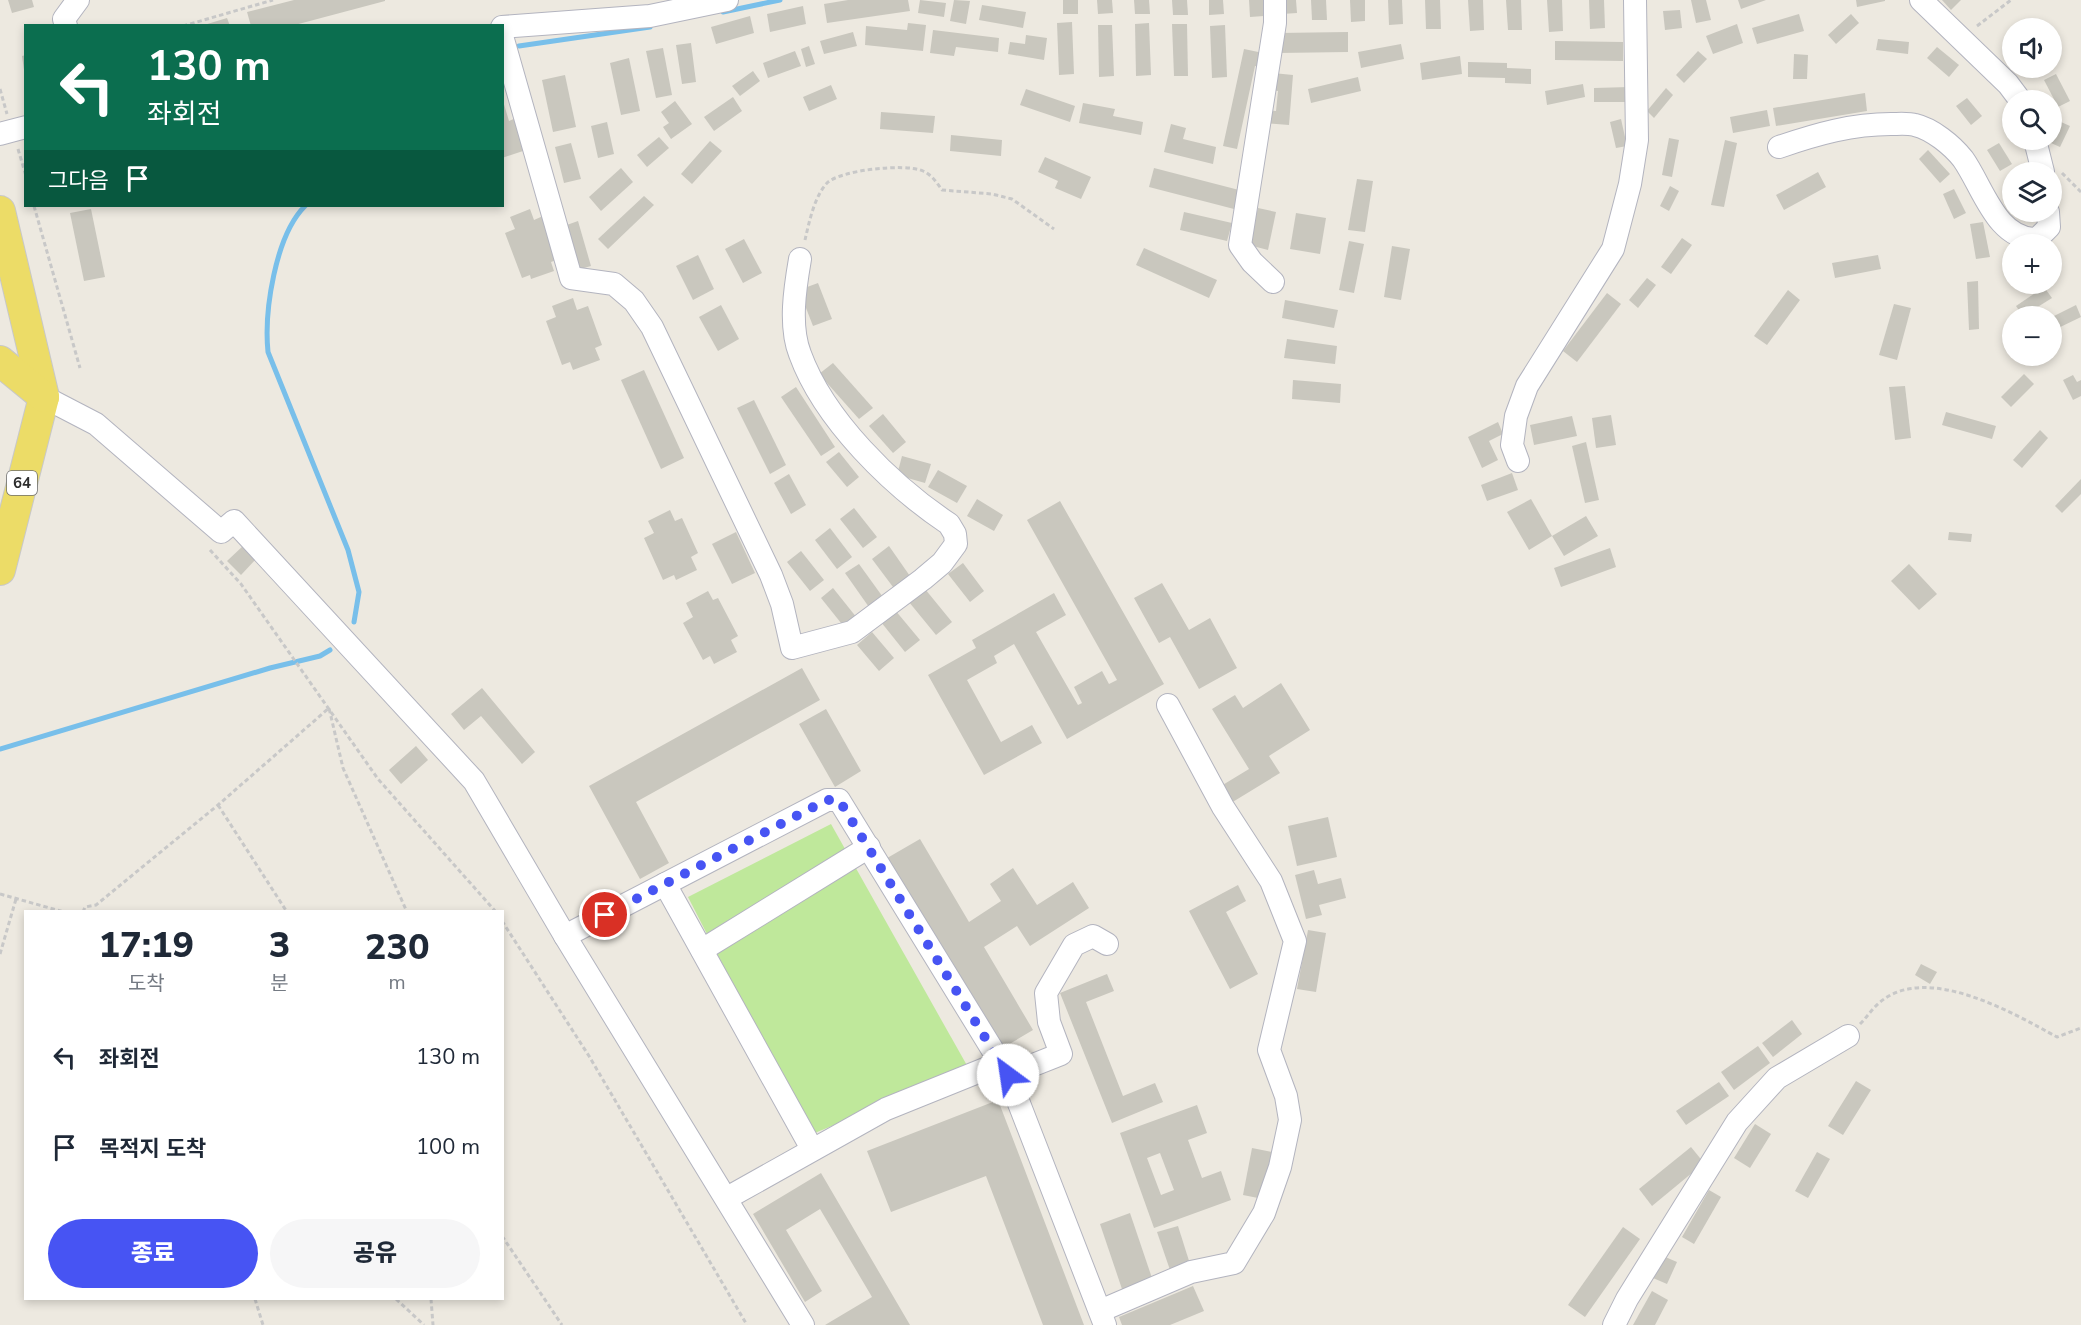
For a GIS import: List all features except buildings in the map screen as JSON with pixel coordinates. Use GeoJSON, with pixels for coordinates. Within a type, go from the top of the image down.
{"type":"FeatureCollection","features":[{"type":"Feature","properties":{"kind":"main road"},"geometry":{"type":"LineString","coordinates":[[0,211],[44,397]]}},
{"type":"Feature","properties":{"kind":"main road"},"geometry":{"type":"LineString","coordinates":[[0,361],[44,397]]}},
{"type":"Feature","properties":{"kind":"main road","name":"64"},"geometry":{"type":"LineString","coordinates":[[0,570],[44,397]]}},
{"type":"Feature","properties":{"kind":"street"},"geometry":{"type":"LineString","coordinates":[[65,24],[64,19],[78,0]]}},
{"type":"Feature","properties":{"kind":"street"},"geometry":{"type":"LineString","coordinates":[[504,27],[650,16],[727,0]]}},
{"type":"Feature","properties":{"kind":"street"},"geometry":{"type":"LineString","coordinates":[[1273,282],[1252,262],[1240,245],[1275,23],[1275,0]]}},
{"type":"Feature","properties":{"kind":"street"},"geometry":{"type":"LineString","coordinates":[[1518,462],[1512,445],[1516,416],[1527,386],[1613,249],[1630,184],[1637,140],[1635,0]]}},
{"type":"Feature","properties":{"kind":"street"},"geometry":{"type":"LineString","coordinates":[[1921,0],[2012,90]]}},
{"type":"Feature","properties":{"kind":"street"},"geometry":{"type":"LineString","coordinates":[[504,43],[571,278],[614,284],[634,301],[652,327],[771,575],[782,603],[792,648],[852,632],[942,563],[956,544],[955,534],[949,524],[894,481],[835,415],[815,384],[800,354],[795,328],[795,284],[800,259]]}},
{"type":"Feature","properties":{"kind":"street"},"geometry":{"type":"LineString","coordinates":[[1779,147],[1816,134],[1863,124],[1914,124],[1947,143],[1963,159],[2002,220]]}},
{"type":"Feature","properties":{"kind":"street"},"geometry":{"type":"LineString","coordinates":[[0,134],[24,128]]}},
{"type":"Feature","properties":{"kind":"street"},"geometry":{"type":"LineString","coordinates":[[2004,222],[2008,229],[2025,239],[2037,239],[2049,226],[2049,222]]}},
{"type":"Feature","properties":{"kind":"street"},"geometry":{"type":"LineString","coordinates":[[44,397],[96,423],[221,532],[234,521],[474,781],[565,936],[803,1325]]}},
{"type":"Feature","properties":{"kind":"street"},"geometry":{"type":"LineString","coordinates":[[565,936],[827,800],[839,800],[1004,1069],[1103,1318],[1191,1272],[1234,1263],[1249,1243],[1264,1213],[1280,1167],[1290,1120],[1287,1096],[1269,1050],[1295,941],[1270,881],[1223,807],[1168,705]]}},
{"type":"Feature","properties":{"kind":"street"},"geometry":{"type":"LineString","coordinates":[[702,950],[869,847]]}},
{"type":"Feature","properties":{"kind":"street"},"geometry":{"type":"LineString","coordinates":[[666,884],[812,1149]]}},
{"type":"Feature","properties":{"kind":"street"},"geometry":{"type":"LineString","coordinates":[[727,1198],[886,1109],[1004,1069],[1061,1054],[1049,1022],[1046,993],[1074,945],[1093,936],[1107,944]]}},
{"type":"Feature","properties":{"kind":"street"},"geometry":{"type":"LineString","coordinates":[[1614,1325],[1627,1299],[1737,1122],[1777,1078],[1848,1036]]}},
{"type":"Feature","properties":{"kind":"path"},"geometry":{"type":"LineString","coordinates":[[190,24],[273,0]]}},
{"type":"Feature","properties":{"kind":"path"},"geometry":{"type":"LineString","coordinates":[[1960,39],[2011,0]]}},
{"type":"Feature","properties":{"kind":"path"},"geometry":{"type":"LineString","coordinates":[[800,259],[815,205],[827,183],[845,174],[876,169],[921,170],[933,178],[942,190],[992,194],[1012,199],[1054,229]]}},
{"type":"Feature","properties":{"kind":"path"},"geometry":{"type":"LineString","coordinates":[[34,207],[80,368]]}},
{"type":"Feature","properties":{"kind":"path"},"geometry":{"type":"LineString","coordinates":[[210,549],[242,584],[378,779],[494,910]]}},
{"type":"Feature","properties":{"kind":"path"},"geometry":{"type":"LineString","coordinates":[[84,910],[85,907],[96,905],[218,805],[329,708]]}},
{"type":"Feature","properties":{"kind":"path"},"geometry":{"type":"LineString","coordinates":[[329,708],[344,768],[406,910]]}},
{"type":"Feature","properties":{"kind":"path"},"geometry":{"type":"LineString","coordinates":[[218,805],[286,910]]}},
{"type":"Feature","properties":{"kind":"path"},"geometry":{"type":"LineString","coordinates":[[0,894],[57,910]]}},
{"type":"Feature","properties":{"kind":"path"},"geometry":{"type":"LineString","coordinates":[[0,954],[16,899]]}},
{"type":"Feature","properties":{"kind":"path"},"geometry":{"type":"LineString","coordinates":[[504,924],[589,1056],[747,1325]]}},
{"type":"Feature","properties":{"kind":"path"},"geometry":{"type":"LineString","coordinates":[[1848,1036],[1879,1002],[1916,988],[1947,990],[1977,997],[2057,1037],[2081,1028]]}},
{"type":"Feature","properties":{"kind":"path"},"geometry":{"type":"LineString","coordinates":[[504,1239],[562,1325]]}},
{"type":"Feature","properties":{"kind":"path"},"geometry":{"type":"LineString","coordinates":[[255,1300],[263,1325]]}},
{"type":"Feature","properties":{"kind":"path"},"geometry":{"type":"LineString","coordinates":[[397,1300],[424,1325]]}},
{"type":"Feature","properties":{"kind":"path"},"geometry":{"type":"LineString","coordinates":[[431,1300],[433,1325]]}},
{"type":"Feature","properties":{"kind":"green space"},"geometry":{"type":"Polygon","coordinates":[[[831,824],[969,1069],[810,1135],[688,897],[831,824]]]}},
{"type":"Feature","properties":{"kind":"waterway"},"geometry":{"type":"LineString","coordinates":[[723,12],[780,0]]}},
{"type":"Feature","properties":{"kind":"waterway"},"geometry":{"type":"LineString","coordinates":[[519,46],[650,27]]}},
{"type":"Feature","properties":{"kind":"waterway"},"geometry":{"type":"LineString","coordinates":[[304,207],[286,236],[274,275],[268,317],[268,352],[348,550],[359,592],[354,622]]}},
{"type":"Feature","properties":{"kind":"waterway"},"geometry":{"type":"LineString","coordinates":[[0,749],[270,668],[320,656],[330,650]]}},
{"type":"Feature","properties":{"kind":"route"},"geometry":{"type":"LineString","coordinates":[[605,915],[827,800],[839,800],[1008,1075]]}}]}
